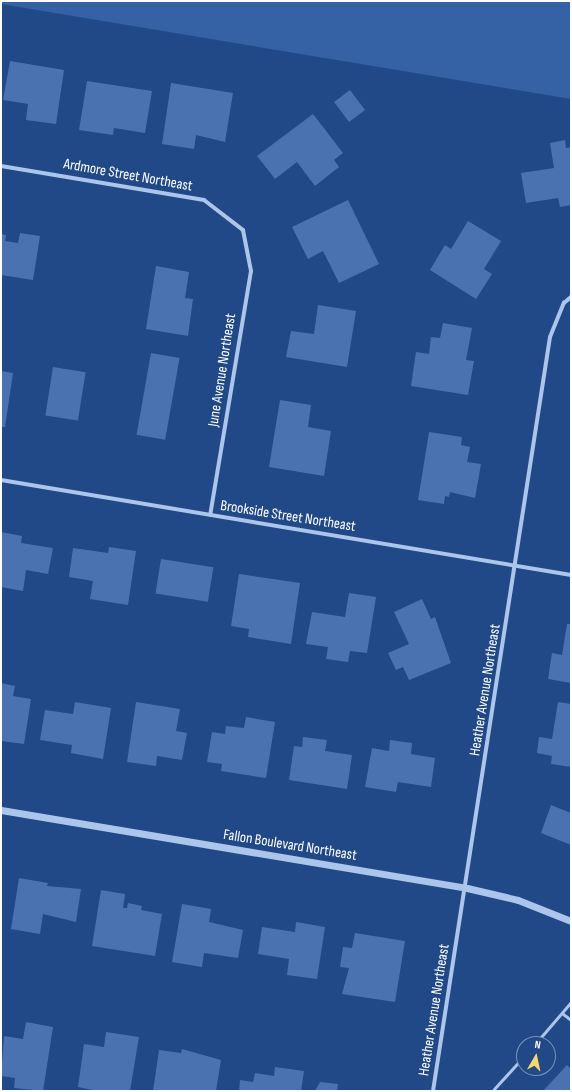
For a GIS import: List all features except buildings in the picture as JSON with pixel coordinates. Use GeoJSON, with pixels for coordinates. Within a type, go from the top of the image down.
{"type":"FeatureCollection","features":[{"type":"Feature","properties":{"kind":"street","name":"Ardmore Street Northeast"},"geometry":{"type":"LineString","coordinates":[[1,166],[204,200],[243,230]]}},
{"type":"Feature","properties":{"kind":"street","name":"June Avenue Northeast"},"geometry":{"type":"LineString","coordinates":[[210,515],[250,271],[243,230]]}},
{"type":"Feature","properties":{"kind":"street","name":"Heather Avenue Northeast"},"geometry":{"type":"LineString","coordinates":[[433,1091],[467,888],[550,337],[564,303],[571,297]]}},
{"type":"Feature","properties":{"kind":"street","name":"Brookside Street Northeast"},"geometry":{"type":"LineString","coordinates":[[1,480],[571,575]]}},
{"type":"Feature","properties":{"kind":"street","name":"Fallon Boulevard Northeast"},"geometry":{"type":"LineString","coordinates":[[1,810],[467,888],[518,900],[571,921]]}},
{"type":"Feature","properties":{"kind":"lane"},"geometry":{"type":"LineString","coordinates":[[542,1036],[563,1014],[571,1002]]}},
{"type":"Feature","properties":{"kind":"lane"},"geometry":{"type":"LineString","coordinates":[[563,1014],[571,1020]]}},
{"type":"Feature","properties":{"kind":"lane"},"geometry":{"type":"LineString","coordinates":[[494,1089],[516,1065]]}},
{"type":"Feature","properties":{"kind":"shaded area"},"geometry":{"type":"Polygon","coordinates":[[[1,1],[571,1],[571,99],[1,4],[1,1]]]}}]}
